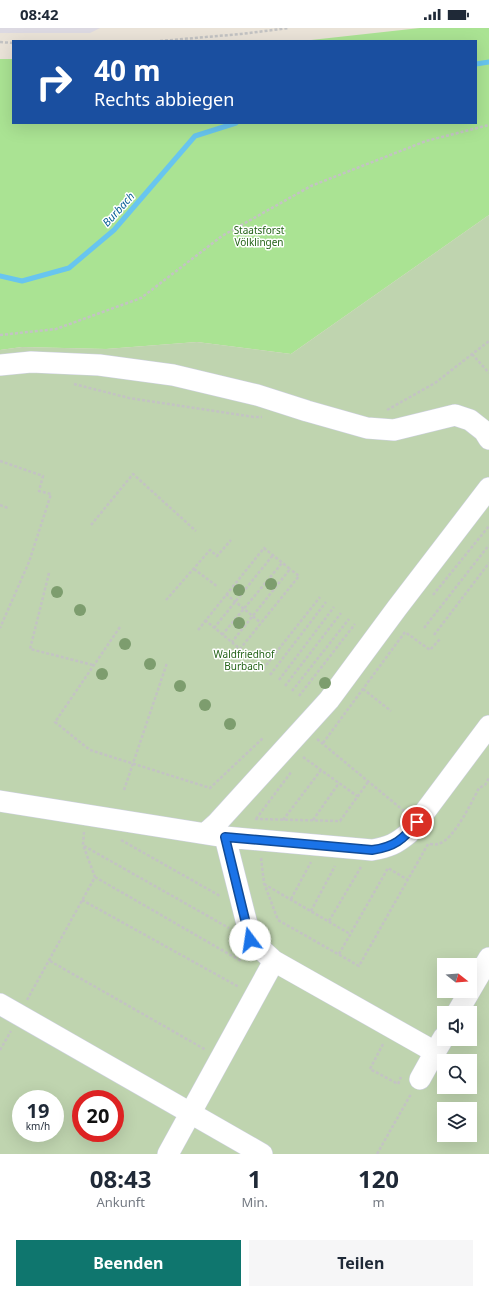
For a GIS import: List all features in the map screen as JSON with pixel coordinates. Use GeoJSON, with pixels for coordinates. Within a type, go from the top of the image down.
{"type":"FeatureCollection","features":[{"type":"Feature","properties":{"kind":"lane"},"geometry":{"type":"LineString","coordinates":[[0,365],[31,362],[99,365],[173,375],[223,386],[367,428],[394,430],[455,415],[470,420],[484,431],[489,439]]}},
{"type":"Feature","properties":{"kind":"lane"},"geometry":{"type":"LineString","coordinates":[[437,1043],[392,1028],[274,961],[250,940],[242,908],[216,835],[217,824],[296,755],[305,728],[329,700],[396,608],[489,488]]}},
{"type":"Feature","properties":{"kind":"lane"},"geometry":{"type":"LineString","coordinates":[[0,801],[216,835],[372,850],[387,848],[398,842],[409,833],[489,726]]}},
{"type":"Feature","properties":{"kind":"lane"},"geometry":{"type":"LineString","coordinates":[[462,1006],[489,958]]}},
{"type":"Feature","properties":{"kind":"lane"},"geometry":{"type":"LineString","coordinates":[[168,1154],[274,961]]}},
{"type":"Feature","properties":{"kind":"lane"},"geometry":{"type":"LineString","coordinates":[[0,1004],[262,1154]]}},
{"type":"Feature","properties":{"kind":"lane"},"geometry":{"type":"LineString","coordinates":[[411,1083],[439,1046]]}},
{"type":"Feature","properties":{"kind":"path"},"geometry":{"type":"LineString","coordinates":[[172,40],[290,28]]}},
{"type":"Feature","properties":{"kind":"path"},"geometry":{"type":"LineString","coordinates":[[0,42],[12,43]]}},
{"type":"Feature","properties":{"kind":"path"},"geometry":{"type":"LineString","coordinates":[[0,335],[56,329],[141,298],[222,236],[311,186],[426,141],[489,125]]}},
{"type":"Feature","properties":{"kind":"path"},"geometry":{"type":"LineString","coordinates":[[367,428],[377,416],[434,383],[489,342]]}},
{"type":"Feature","properties":{"kind":"path"},"geometry":{"type":"LineString","coordinates":[[472,354],[489,373]]}},
{"type":"Feature","properties":{"kind":"path"},"geometry":{"type":"LineString","coordinates":[[68,382],[129,398],[254,417],[266,417],[288,404]]}},
{"type":"Feature","properties":{"kind":"path"},"geometry":{"type":"LineString","coordinates":[[0,461],[43,476],[39,491],[51,494],[29,562],[0,628]]}},
{"type":"Feature","properties":{"kind":"path"},"geometry":{"type":"LineString","coordinates":[[91,525],[133,474],[196,531]]}},
{"type":"Feature","properties":{"kind":"path"},"geometry":{"type":"LineString","coordinates":[[0,505],[8,508]]}},
{"type":"Feature","properties":{"kind":"path"},"geometry":{"type":"LineString","coordinates":[[431,597],[489,526]]}},
{"type":"Feature","properties":{"kind":"path"},"geometry":{"type":"LineString","coordinates":[[166,600],[210,550],[217,556],[231,540]]}},
{"type":"Feature","properties":{"kind":"path"},"geometry":{"type":"LineString","coordinates":[[424,628],[489,545]]}},
{"type":"Feature","properties":{"kind":"path"},"geometry":{"type":"LineString","coordinates":[[198,630],[205,620],[264,548],[298,576],[240,649],[205,620]]}},
{"type":"Feature","properties":{"kind":"path"},"geometry":{"type":"LineString","coordinates":[[214,628],[273,556]]}},
{"type":"Feature","properties":{"kind":"path"},"geometry":{"type":"LineString","coordinates":[[222,635],[282,563]]}},
{"type":"Feature","properties":{"kind":"path"},"geometry":{"type":"LineString","coordinates":[[434,635],[489,563]]}},
{"type":"Feature","properties":{"kind":"path"},"geometry":{"type":"LineString","coordinates":[[194,569],[218,587]]}},
{"type":"Feature","properties":{"kind":"path"},"geometry":{"type":"LineString","coordinates":[[232,642],[290,569]]}},
{"type":"Feature","properties":{"kind":"path"},"geometry":{"type":"LineString","coordinates":[[49,573],[30,649],[93,665]]}},
{"type":"Feature","properties":{"kind":"path"},"geometry":{"type":"LineString","coordinates":[[226,594],[261,623]]}},
{"type":"Feature","properties":{"kind":"path"},"geometry":{"type":"LineString","coordinates":[[263,669],[320,596]]}},
{"type":"Feature","properties":{"kind":"path"},"geometry":{"type":"LineString","coordinates":[[270,675],[326,602]]}},
{"type":"Feature","properties":{"kind":"path"},"geometry":{"type":"LineString","coordinates":[[279,680],[334,608]]}},
{"type":"Feature","properties":{"kind":"path"},"geometry":{"type":"LineString","coordinates":[[285,686],[341,613]]}},
{"type":"Feature","properties":{"kind":"path"},"geometry":{"type":"LineString","coordinates":[[292,692],[348,619]]}},
{"type":"Feature","properties":{"kind":"path"},"geometry":{"type":"LineString","coordinates":[[299,696],[355,624]]}},
{"type":"Feature","properties":{"kind":"path"},"geometry":{"type":"LineString","coordinates":[[120,627],[55,722],[90,750],[210,788],[263,738]]}},
{"type":"Feature","properties":{"kind":"path"},"geometry":{"type":"LineString","coordinates":[[323,743],[405,632],[430,650],[440,639]]}},
{"type":"Feature","properties":{"kind":"path"},"geometry":{"type":"LineString","coordinates":[[124,790],[167,663]]}},
{"type":"Feature","properties":{"kind":"path"},"geometry":{"type":"LineString","coordinates":[[363,689],[391,711]]}},
{"type":"Feature","properties":{"kind":"path"},"geometry":{"type":"LineString","coordinates":[[305,728],[417,822]]}},
{"type":"Feature","properties":{"kind":"path"},"geometry":{"type":"LineString","coordinates":[[296,755],[321,770],[358,796]]}},
{"type":"Feature","properties":{"kind":"path"},"geometry":{"type":"LineString","coordinates":[[256,819],[293,769]]}},
{"type":"Feature","properties":{"kind":"path"},"geometry":{"type":"LineString","coordinates":[[283,820],[321,770]]}},
{"type":"Feature","properties":{"kind":"path"},"geometry":{"type":"LineString","coordinates":[[260,840],[264,883],[278,920],[359,966],[428,844],[438,844],[449,838],[479,788],[485,785],[489,778]]}},
{"type":"Feature","properties":{"kind":"path"},"geometry":{"type":"LineString","coordinates":[[250,819],[340,821],[368,782]]}},
{"type":"Feature","properties":{"kind":"path"},"geometry":{"type":"LineString","coordinates":[[313,821],[339,783]]}},
{"type":"Feature","properties":{"kind":"path"},"geometry":{"type":"LineString","coordinates":[[85,814],[83,846],[95,877],[241,960]]}},
{"type":"Feature","properties":{"kind":"path"},"geometry":{"type":"LineString","coordinates":[[119,838],[242,908]]}},
{"type":"Feature","properties":{"kind":"path"},"geometry":{"type":"LineString","coordinates":[[291,899],[314,856],[318,845]]}},
{"type":"Feature","properties":{"kind":"path"},"geometry":{"type":"LineString","coordinates":[[83,846],[232,930]]}},
{"type":"Feature","properties":{"kind":"path"},"geometry":{"type":"LineString","coordinates":[[311,911],[340,857],[342,847]]}},
{"type":"Feature","properties":{"kind":"path"},"geometry":{"type":"LineString","coordinates":[[329,921],[372,850]]}},
{"type":"Feature","properties":{"kind":"path"},"geometry":{"type":"LineString","coordinates":[[339,954],[388,868],[408,880]]}},
{"type":"Feature","properties":{"kind":"path"},"geometry":{"type":"LineString","coordinates":[[0,1050],[95,877]]}},
{"type":"Feature","properties":{"kind":"path"},"geometry":{"type":"LineString","coordinates":[[264,883],[350,934]]}},
{"type":"Feature","properties":{"kind":"path"},"geometry":{"type":"LineString","coordinates":[[82,900],[255,996]]}},
{"type":"Feature","properties":{"kind":"path"},"geometry":{"type":"LineString","coordinates":[[50,961],[221,1058]]}},
{"type":"Feature","properties":{"kind":"path"},"geometry":{"type":"LineString","coordinates":[[392,1028],[370,1069],[398,1084],[411,1083]]}},
{"type":"Feature","properties":{"kind":"path"},"geometry":{"type":"LineString","coordinates":[[376,1154],[411,1083]]}},
{"type":"Feature","properties":{"kind":"shaded area"},"geometry":{"type":"Polygon","coordinates":[[[0,28],[100,28],[90,33],[0,33],[0,28]]]}},
{"type":"Feature","properties":{"kind":"green space","name":"Staatsforst Völklingen"},"geometry":{"type":"Polygon","coordinates":[[[420,28],[489,28],[489,215],[291,354],[197,342],[106,349],[22,347],[0,350],[0,59],[12,59],[12,124],[477,124],[477,40],[311,40],[420,28]]]}},
{"type":"Feature","properties":{"kind":"green space","name":"Waldfriedhof Burbach"},"geometry":{"type":"Polygon","coordinates":[[[489,215],[489,1154],[0,1154],[0,350],[22,347],[106,349],[197,342],[291,354],[489,215]]]}},
{"type":"Feature","properties":{"kind":"waterway","name":"Burbach"},"geometry":{"type":"LineString","coordinates":[[477,64],[489,62]]}},
{"type":"Feature","properties":{"kind":"waterway","name":"Burbach"},"geometry":{"type":"LineString","coordinates":[[0,276],[22,281],[69,268],[114,230],[195,136],[233,124]]}},
{"type":"Feature","properties":{"kind":"route"},"geometry":{"type":"LineString","coordinates":[[250,940],[225,837],[372,850],[387,848],[398,842],[409,833],[417,822]]}}]}
